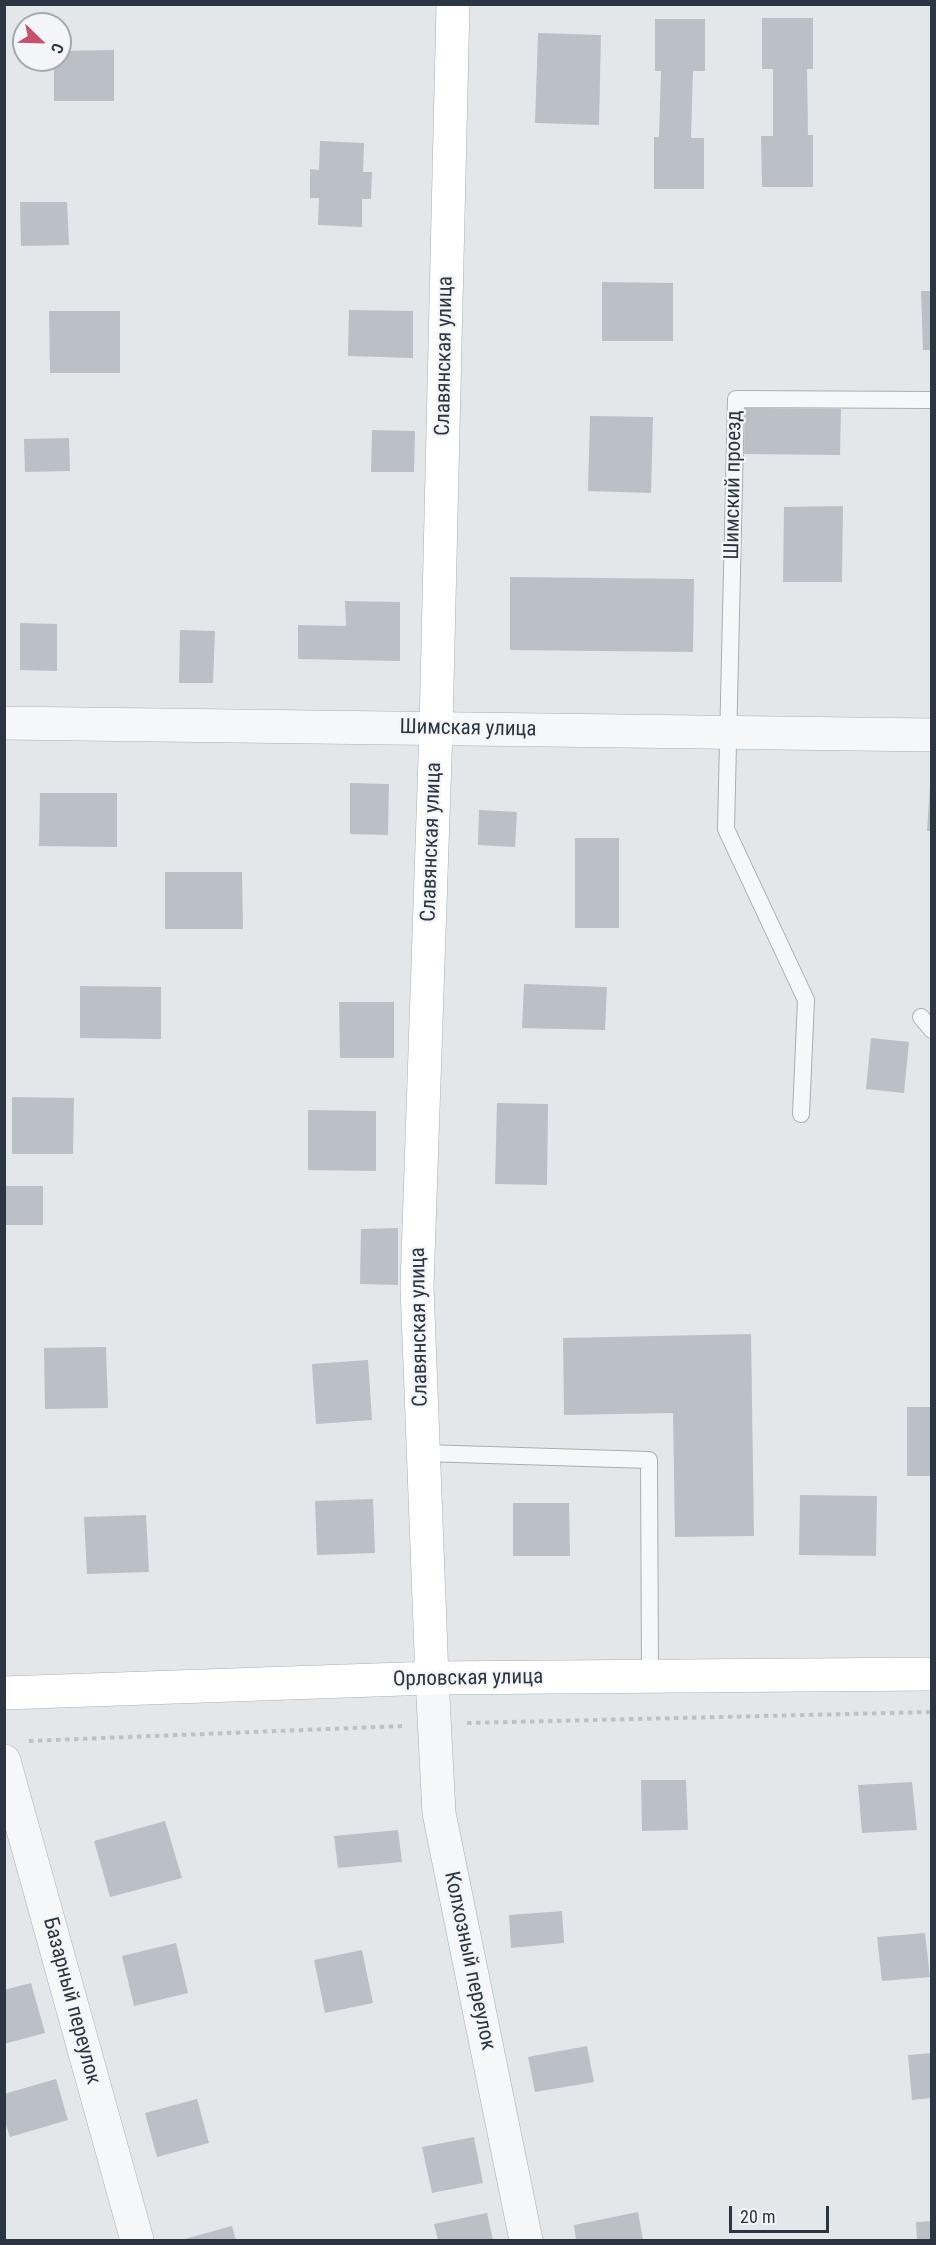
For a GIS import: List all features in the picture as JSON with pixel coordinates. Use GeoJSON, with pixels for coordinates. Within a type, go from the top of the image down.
{"type":"FeatureCollection","features":[{"type":"Feature","properties":{"kind":"street","name":"Славянская улица"},"geometry":{"type":"LineString","coordinates":[[432,1678],[417,1286],[436,729],[453,4]]}},
{"type":"Feature","properties":{"kind":"street","name":"Шимская улица"},"geometry":{"type":"LineString","coordinates":[[4,723],[932,735]]}},
{"type":"Feature","properties":{"kind":"street","name":"Орловская улица"},"geometry":{"type":"LineString","coordinates":[[4,1694],[432,1678],[932,1674]]}},
{"type":"Feature","properties":{"kind":"street","name":"Колхозный переулок"},"geometry":{"type":"LineString","coordinates":[[432,1678],[438,1813],[526,2241]]}},
{"type":"Feature","properties":{"kind":"street","name":"Базарный переулок"},"geometry":{"type":"LineString","coordinates":[[4,1761],[137,2241]]}},
{"type":"Feature","properties":{"kind":"lane","name":"Шимский проезд"},"geometry":{"type":"LineString","coordinates":[[728,732],[736,399],[932,400]]}},
{"type":"Feature","properties":{"kind":"lane"},"geometry":{"type":"LineString","coordinates":[[728,732],[726,829],[806,1000],[801,1114]]}},
{"type":"Feature","properties":{"kind":"lane"},"geometry":{"type":"LineString","coordinates":[[424,1453],[649,1460],[650,1676]]}},
{"type":"Feature","properties":{"kind":"building"},"geometry":{"type":"Polygon","coordinates":[[[762,18],[813,18],[813,69],[807,69],[808,135],[813,135],[813,187],[762,187],[761,136],[773,136],[773,69],[762,69],[762,18]]]}},
{"type":"Feature","properties":{"kind":"building"},"geometry":{"type":"Polygon","coordinates":[[[655,19],[705,19],[705,71],[693,71],[691,138],[704,138],[704,189],[654,189],[654,137],[659,137],[661,71],[655,71],[655,19]]]}},
{"type":"Feature","properties":{"kind":"building"},"geometry":{"type":"Polygon","coordinates":[[[538,33],[601,35],[599,125],[535,123],[538,33]]]}},
{"type":"Feature","properties":{"kind":"building"},"geometry":{"type":"Polygon","coordinates":[[[114,50],[114,101],[54,101],[54,72],[72,72],[72,51],[114,50]]]}},
{"type":"Feature","properties":{"kind":"building"},"geometry":{"type":"Polygon","coordinates":[[[320,141],[364,143],[363,172],[372,172],[371,199],[362,199],[362,227],[318,225],[319,198],[310,198],[310,169],[319,170],[320,141]]]}},
{"type":"Feature","properties":{"kind":"building"},"geometry":{"type":"Polygon","coordinates":[[[20,202],[67,202],[69,245],[21,246],[20,202]]]}},
{"type":"Feature","properties":{"kind":"building"},"geometry":{"type":"Polygon","coordinates":[[[602,282],[673,283],[673,341],[602,341],[602,282]]]}},
{"type":"Feature","properties":{"kind":"building"},"geometry":{"type":"Polygon","coordinates":[[[921,291],[932,291],[932,350],[923,350],[921,291]]]}},
{"type":"Feature","properties":{"kind":"building"},"geometry":{"type":"Polygon","coordinates":[[[349,310],[413,311],[413,358],[348,356],[349,310]]]}},
{"type":"Feature","properties":{"kind":"building"},"geometry":{"type":"Polygon","coordinates":[[[49,311],[120,311],[120,373],[50,373],[49,311]]]}},
{"type":"Feature","properties":{"kind":"building"},"geometry":{"type":"Polygon","coordinates":[[[745,408],[841,409],[840,455],[744,454],[745,408]]]}},
{"type":"Feature","properties":{"kind":"building"},"geometry":{"type":"Polygon","coordinates":[[[590,416],[653,417],[651,493],[588,491],[590,416]]]}},
{"type":"Feature","properties":{"kind":"building"},"geometry":{"type":"Polygon","coordinates":[[[372,430],[415,431],[414,472],[371,472],[372,430]]]}},
{"type":"Feature","properties":{"kind":"building"},"geometry":{"type":"Polygon","coordinates":[[[69,438],[70,471],[25,472],[24,439],[69,438]]]}},
{"type":"Feature","properties":{"kind":"building"},"geometry":{"type":"Polygon","coordinates":[[[843,506],[842,582],[783,582],[784,507],[843,506]]]}},
{"type":"Feature","properties":{"kind":"building"},"geometry":{"type":"Polygon","coordinates":[[[510,577],[694,579],[693,652],[510,650],[510,577]]]}},
{"type":"Feature","properties":{"kind":"building"},"geometry":{"type":"Polygon","coordinates":[[[345,601],[400,602],[400,661],[298,659],[298,625],[346,626],[345,601]]]}},
{"type":"Feature","properties":{"kind":"building"},"geometry":{"type":"Polygon","coordinates":[[[20,623],[57,624],[57,671],[20,670],[20,623]]]}},
{"type":"Feature","properties":{"kind":"building"},"geometry":{"type":"Polygon","coordinates":[[[180,630],[215,631],[213,683],[179,683],[180,630]]]}},
{"type":"Feature","properties":{"kind":"building"},"geometry":{"type":"Polygon","coordinates":[[[350,783],[389,784],[388,835],[350,834],[350,783]]]}},
{"type":"Feature","properties":{"kind":"building"},"geometry":{"type":"Polygon","coordinates":[[[930,785],[932,785],[932,831],[927,831],[930,785]]]}},
{"type":"Feature","properties":{"kind":"building"},"geometry":{"type":"Polygon","coordinates":[[[40,793],[117,793],[117,847],[39,846],[40,793]]]}},
{"type":"Feature","properties":{"kind":"building"},"geometry":{"type":"Polygon","coordinates":[[[479,810],[517,812],[515,847],[478,845],[479,810]]]}},
{"type":"Feature","properties":{"kind":"building"},"geometry":{"type":"Polygon","coordinates":[[[575,838],[619,838],[619,928],[575,928],[575,838]]]}},
{"type":"Feature","properties":{"kind":"building"},"geometry":{"type":"Polygon","coordinates":[[[165,872],[242,872],[243,929],[165,929],[165,872]]]}},
{"type":"Feature","properties":{"kind":"building"},"geometry":{"type":"Polygon","coordinates":[[[524,984],[607,987],[605,1030],[522,1028],[524,984]]]}},
{"type":"Feature","properties":{"kind":"building"},"geometry":{"type":"Polygon","coordinates":[[[80,986],[161,987],[161,1039],[80,1038],[80,986]]]}},
{"type":"Feature","properties":{"kind":"building"},"geometry":{"type":"Polygon","coordinates":[[[339,1002],[394,1002],[394,1058],[340,1058],[339,1002]]]}},
{"type":"Feature","properties":{"kind":"building"},"geometry":{"type":"Polygon","coordinates":[[[871,1038],[909,1042],[904,1093],[866,1089],[871,1038]]]}},
{"type":"Feature","properties":{"kind":"building"},"geometry":{"type":"Polygon","coordinates":[[[12,1097],[74,1098],[73,1154],[12,1154],[12,1097]]]}},
{"type":"Feature","properties":{"kind":"building"},"geometry":{"type":"Polygon","coordinates":[[[497,1103],[548,1104],[547,1185],[495,1184],[497,1103]]]}},
{"type":"Feature","properties":{"kind":"building"},"geometry":{"type":"Polygon","coordinates":[[[308,1110],[376,1111],[376,1171],[308,1170],[308,1110]]]}},
{"type":"Feature","properties":{"kind":"building"},"geometry":{"type":"Polygon","coordinates":[[[4,1186],[43,1186],[43,1225],[4,1225],[4,1186]]]}},
{"type":"Feature","properties":{"kind":"building"},"geometry":{"type":"Polygon","coordinates":[[[398,1228],[398,1285],[360,1284],[361,1229],[398,1228]]]}},
{"type":"Feature","properties":{"kind":"building"},"geometry":{"type":"Polygon","coordinates":[[[751,1334],[754,1536],[675,1537],[673,1413],[564,1415],[563,1338],[751,1334]]]}},
{"type":"Feature","properties":{"kind":"building"},"geometry":{"type":"Polygon","coordinates":[[[106,1347],[108,1408],[45,1409],[44,1348],[106,1347]]]}},
{"type":"Feature","properties":{"kind":"building"},"geometry":{"type":"Polygon","coordinates":[[[368,1360],[372,1420],[316,1424],[312,1364],[368,1360]]]}},
{"type":"Feature","properties":{"kind":"building"},"geometry":{"type":"Polygon","coordinates":[[[907,1407],[932,1407],[932,1476],[907,1476],[907,1407]]]}},
{"type":"Feature","properties":{"kind":"building"},"geometry":{"type":"Polygon","coordinates":[[[800,1495],[877,1496],[876,1556],[799,1555],[800,1495]]]}},
{"type":"Feature","properties":{"kind":"building"},"geometry":{"type":"Polygon","coordinates":[[[373,1499],[375,1553],[317,1555],[315,1501],[373,1499]]]}},
{"type":"Feature","properties":{"kind":"building"},"geometry":{"type":"Polygon","coordinates":[[[513,1503],[569,1503],[570,1556],[513,1556],[513,1503]]]}},
{"type":"Feature","properties":{"kind":"building"},"geometry":{"type":"Polygon","coordinates":[[[146,1515],[149,1572],[87,1574],[84,1517],[146,1515]]]}},
{"type":"Feature","properties":{"kind":"building"},"geometry":{"type":"Polygon","coordinates":[[[641,1780],[686,1780],[688,1830],[642,1831],[641,1780]]]}},
{"type":"Feature","properties":{"kind":"building"},"geometry":{"type":"Polygon","coordinates":[[[912,1782],[917,1830],[862,1833],[858,1785],[912,1782]]]}},
{"type":"Feature","properties":{"kind":"building"},"geometry":{"type":"Polygon","coordinates":[[[165,1821],[182,1878],[110,1897],[94,1841],[165,1821]]]}},
{"type":"Feature","properties":{"kind":"building"},"geometry":{"type":"Polygon","coordinates":[[[398,1830],[402,1862],[338,1868],[334,1836],[398,1830]]]}},
{"type":"Feature","properties":{"kind":"building"},"geometry":{"type":"Polygon","coordinates":[[[562,1911],[564,1943],[511,1948],[509,1915],[562,1911]]]}},
{"type":"Feature","properties":{"kind":"building"},"geometry":{"type":"Polygon","coordinates":[[[925,1933],[930,1977],[882,1981],[877,1937],[925,1933]]]}},
{"type":"Feature","properties":{"kind":"building"},"geometry":{"type":"Polygon","coordinates":[[[176,1943],[188,1993],[134,2006],[122,1956],[176,1943]]]}},
{"type":"Feature","properties":{"kind":"building"},"geometry":{"type":"Polygon","coordinates":[[[362,1950],[373,2003],[325,2013],[314,1960],[362,1950]]]}},
{"type":"Feature","properties":{"kind":"building"},"geometry":{"type":"Polygon","coordinates":[[[31,1983],[45,2033],[4,2044],[4,1990],[31,1983]]]}},
{"type":"Feature","properties":{"kind":"building"},"geometry":{"type":"Polygon","coordinates":[[[587,2046],[594,2082],[535,2092],[528,2057],[587,2046]]]}},
{"type":"Feature","properties":{"kind":"building"},"geometry":{"type":"Polygon","coordinates":[[[932,2053],[932,2098],[912,2100],[908,2055],[932,2053]]]}},
{"type":"Feature","properties":{"kind":"building"},"geometry":{"type":"Polygon","coordinates":[[[56,2079],[68,2120],[10,2137],[4,2119],[4,2094],[56,2079]]]}},
{"type":"Feature","properties":{"kind":"building"},"geometry":{"type":"Polygon","coordinates":[[[197,2099],[209,2143],[157,2157],[145,2113],[197,2099]]]}},
{"type":"Feature","properties":{"kind":"building"},"geometry":{"type":"Polygon","coordinates":[[[474,2137],[483,2183],[432,2193],[422,2147],[474,2137]]]}},
{"type":"Feature","properties":{"kind":"building"},"geometry":{"type":"Polygon","coordinates":[[[638,2212],[643,2240],[576,2240],[574,2225],[638,2212]]]}},
{"type":"Feature","properties":{"kind":"building"},"geometry":{"type":"Polygon","coordinates":[[[487,2213],[493,2240],[438,2240],[434,2224],[487,2213]]]}},
{"type":"Feature","properties":{"kind":"building"},"geometry":{"type":"Polygon","coordinates":[[[932,2221],[932,2240],[917,2240],[916,2222],[932,2221]]]}},
{"type":"Feature","properties":{"kind":"building"},"geometry":{"type":"Polygon","coordinates":[[[232,2226],[236,2240],[181,2240],[232,2226]]]}}]}
